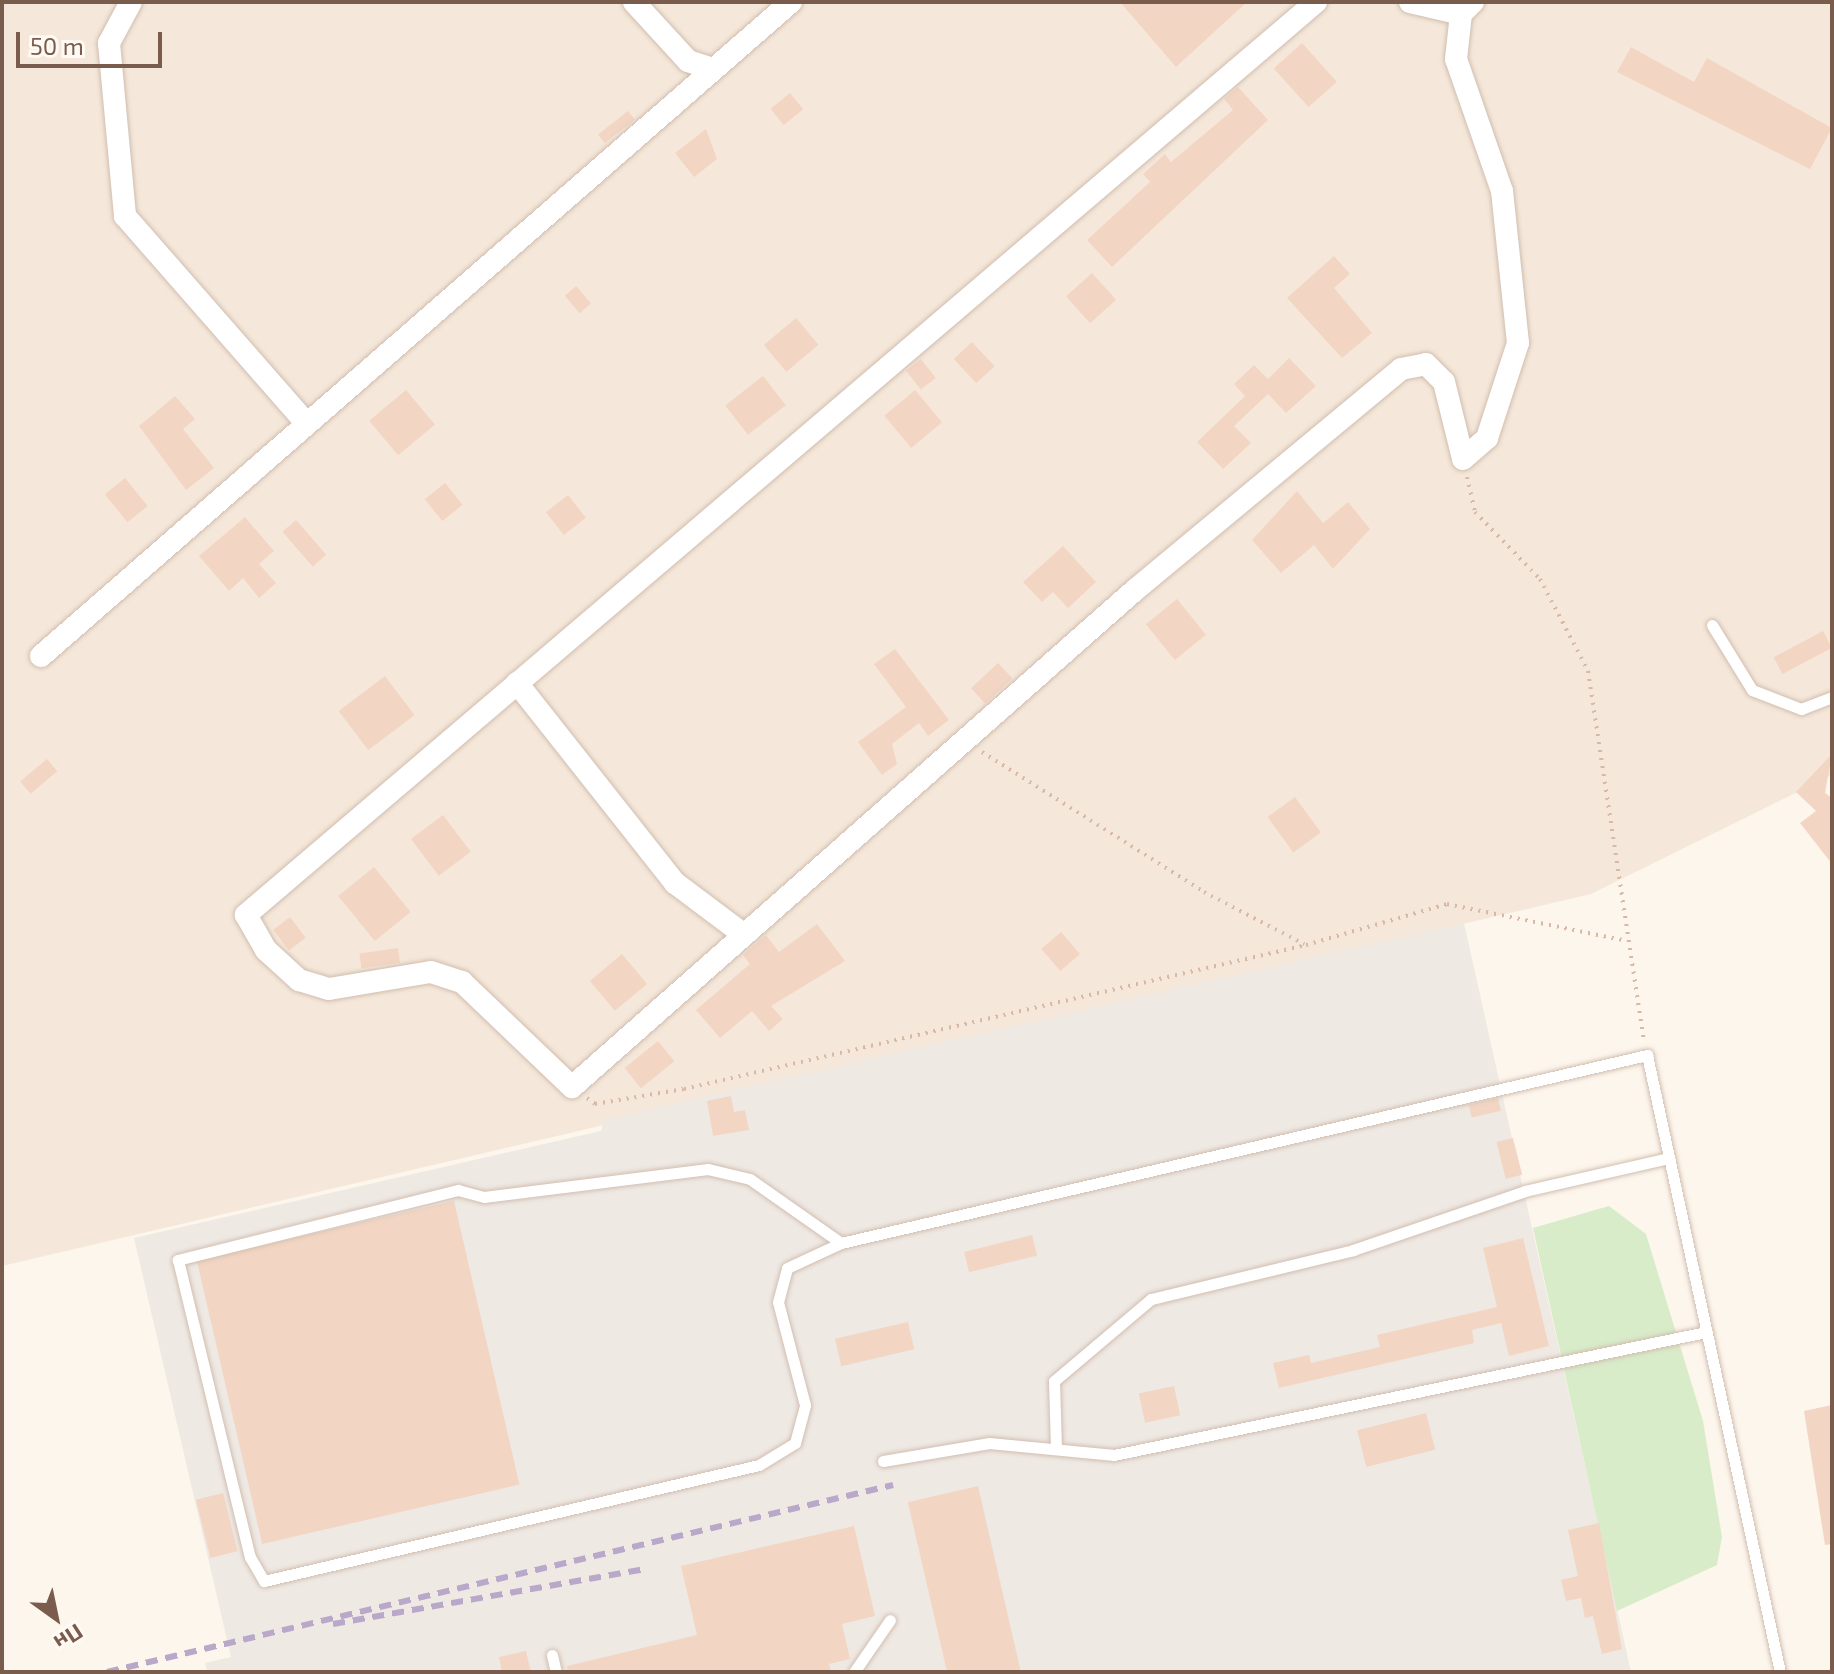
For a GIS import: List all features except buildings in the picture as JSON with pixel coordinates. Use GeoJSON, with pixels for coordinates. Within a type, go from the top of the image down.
{"type":"FeatureCollection","features":[{"type":"Feature","properties":{"kind":"street"},"geometry":{"type":"LineString","coordinates":[[131,2],[109,43],[125,216],[307,424]]}},
{"type":"Feature","properties":{"kind":"street"},"geometry":{"type":"LineString","coordinates":[[634,2],[688,61],[713,69]]}},
{"type":"Feature","properties":{"kind":"street"},"geometry":{"type":"LineString","coordinates":[[41,656],[791,2]]}},
{"type":"Feature","properties":{"kind":"street"},"geometry":{"type":"LineString","coordinates":[[1316,2],[246,915],[266,950],[299,980],[329,989],[431,972],[462,982],[572,1087],[1296,451],[1401,369],[1426,364],[1444,382],[1463,459],[1487,438],[1518,343],[1502,191],[1456,59],[1467,8],[1410,2]]}},
{"type":"Feature","properties":{"kind":"street"},"geometry":{"type":"LineString","coordinates":[[517,683],[675,883],[743,934]]}},
{"type":"Feature","properties":{"kind":"lane"},"geometry":{"type":"LineString","coordinates":[[1712,625],[1752,690],[1801,709],[1832,697]]}},
{"type":"Feature","properties":{"kind":"lane"},"geometry":{"type":"LineString","coordinates":[[841,1243],[750,1179],[708,1169],[484,1197],[458,1190],[178,1260],[250,1557],[264,1581],[759,1465],[795,1443],[805,1405],[778,1302],[787,1268],[841,1243],[1647,1055],[1780,1672]]}},
{"type":"Feature","properties":{"kind":"lane"},"geometry":{"type":"LineString","coordinates":[[1056,1449],[1054,1381],[1151,1299],[1353,1250],[1525,1191],[1669,1158]]}},
{"type":"Feature","properties":{"kind":"lane"},"geometry":{"type":"LineString","coordinates":[[883,1461],[989,1443],[1114,1455],[1294,1423],[1706,1332]]}},
{"type":"Feature","properties":{"kind":"lane"},"geometry":{"type":"LineString","coordinates":[[854,1672],[890,1620]]}},
{"type":"Feature","properties":{"kind":"lane"},"geometry":{"type":"LineString","coordinates":[[552,1655],[556,1672]]}},
{"type":"Feature","properties":{"kind":"path"},"geometry":{"type":"LineString","coordinates":[[1463,459],[1475,512],[1540,579],[1588,671],[1627,941],[1647,1055]]}},
{"type":"Feature","properties":{"kind":"path"},"geometry":{"type":"LineString","coordinates":[[964,743],[1060,796],[1204,892],[1306,945]]}},
{"type":"Feature","properties":{"kind":"path"},"geometry":{"type":"LineString","coordinates":[[572,1087],[595,1104],[684,1089],[1306,945],[1447,904],[1627,941]]}},
{"type":"Feature","properties":{"kind":"shaded area"},"geometry":{"type":"Polygon","coordinates":[[[2,2],[1832,2],[1832,775],[1591,894],[2,1266],[2,2]]]}},
{"type":"Feature","properties":{"kind":"shaded area"},"geometry":{"type":"Polygon","coordinates":[[[1464,923],[1631,1672],[207,1672],[205,1663],[231,1657],[134,1238],[601,1131],[604,1120],[1464,923]]]}},
{"type":"Feature","properties":{"kind":"green space"},"geometry":{"type":"Polygon","coordinates":[[[1609,1206],[1646,1234],[1703,1421],[1722,1537],[1717,1565],[1617,1611],[1533,1228],[1609,1206]]]}},
{"type":"Feature","properties":{"kind":"railway"},"geometry":{"type":"LineString","coordinates":[[107,1672],[893,1485]]}},
{"type":"Feature","properties":{"kind":"railway"},"geometry":{"type":"LineString","coordinates":[[333,1624],[645,1569]]}}]}
